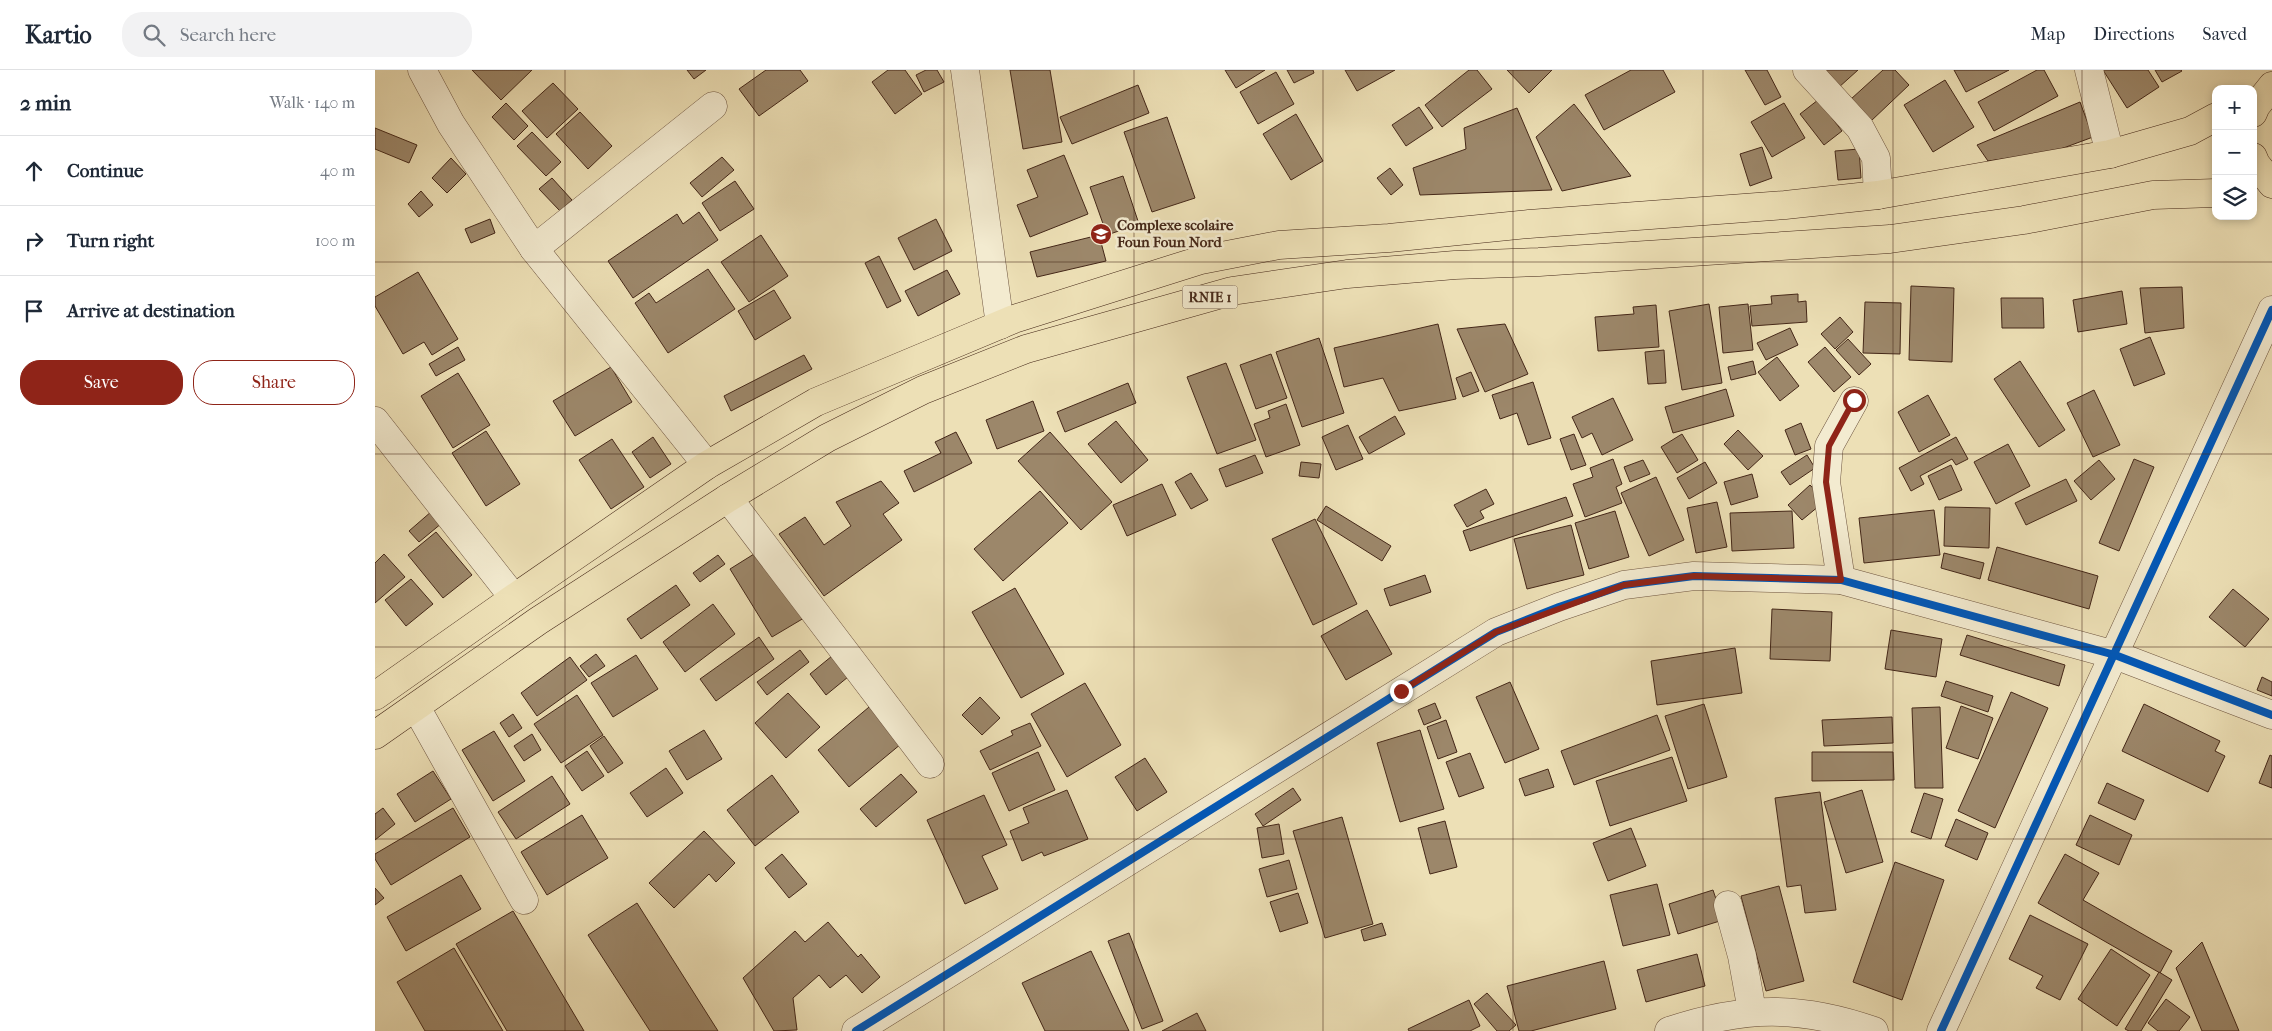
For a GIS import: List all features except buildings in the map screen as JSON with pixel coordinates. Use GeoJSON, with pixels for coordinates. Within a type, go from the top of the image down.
{"type":"FeatureCollection","features":[{"type":"Feature","properties":{"kind":"highway"},"geometry":{"type":"LineString","coordinates":[[2257,104],[2264,91]]}},
{"type":"Feature","properties":{"kind":"highway","name":"RNIE 1"},"geometry":{"type":"LineString","coordinates":[[375,696],[707,465],[816,402],[1000,325],[1201,260],[1279,245],[1389,238],[1529,224],[1785,205],[1878,195],[2110,154],[2190,130],[2212,119]]}},
{"type":"Feature","properties":{"kind":"highway"},"geometry":{"type":"LineString","coordinates":[[2257,165],[2272,184]]}},
{"type":"Feature","properties":{"kind":"highway","name":"RNIE 1"},"geometry":{"type":"LineString","coordinates":[[375,735],[538,621],[728,498],[827,438],[923,390],[1026,349],[1232,290],[1347,274],[1445,266],[1539,262],[1890,239],[2024,220],[2153,195],[2212,193]]}},
{"type":"Feature","properties":{"kind":"highway"},"geometry":{"type":"LineString","coordinates":[[2257,193],[2272,193]]}},
{"type":"Feature","properties":{"kind":"street"},"geometry":{"type":"LineString","coordinates":[[422,70],[451,124],[534,249],[707,465]]}},
{"type":"Feature","properties":{"kind":"street"},"geometry":{"type":"LineString","coordinates":[[965,70],[1000,325]]}},
{"type":"Feature","properties":{"kind":"street"},"geometry":{"type":"LineString","coordinates":[[1807,70],[1859,128],[1877,158],[1878,195]]}},
{"type":"Feature","properties":{"kind":"street"},"geometry":{"type":"LineString","coordinates":[[2089,70],[2110,154]]}},
{"type":"Feature","properties":{"kind":"street"},"geometry":{"type":"LineString","coordinates":[[534,249],[713,106]]}},
{"type":"Feature","properties":{"kind":"street"},"geometry":{"type":"LineString","coordinates":[[1941,1031],[2272,310]]}},
{"type":"Feature","properties":{"kind":"street"},"geometry":{"type":"LineString","coordinates":[[1841,580],[1826,482],[1829,446],[1854,400]]}},
{"type":"Feature","properties":{"kind":"street"},"geometry":{"type":"LineString","coordinates":[[375,421],[514,598]]}},
{"type":"Feature","properties":{"kind":"street"},"geometry":{"type":"LineString","coordinates":[[728,498],[930,764]]}},
{"type":"Feature","properties":{"kind":"street"},"geometry":{"type":"LineString","coordinates":[[855,1031],[1496,632],[1624,585],[1694,576],[1841,580],[2115,655],[2272,715]]}},
{"type":"Feature","properties":{"kind":"street"},"geometry":{"type":"LineString","coordinates":[[416,707],[525,900]]}},
{"type":"Feature","properties":{"kind":"street"},"geometry":{"type":"LineString","coordinates":[[1728,905],[1742,956],[1751,1011]]}},
{"type":"Feature","properties":{"kind":"street"},"geometry":{"type":"LineString","coordinates":[[1669,1031],[1751,1011],[1784,1011],[1841,1019],[1874,1031]]}},
{"type":"Feature","properties":{"kind":"cycle path"},"geometry":{"type":"LineString","coordinates":[[1941,1031],[2272,310]]}},
{"type":"Feature","properties":{"kind":"cycle path"},"geometry":{"type":"LineString","coordinates":[[856,1031],[1496,632],[1559,607],[1624,585],[1694,576],[1841,580],[2115,655],[2272,715]]}},
{"type":"Feature","properties":{"kind":"place","name":"Complexe scolaire Foun Foun Nord"},"geometry":{"type":"Point","coordinates":[1101,234]}},
{"type":"Feature","properties":{"kind":"route"},"geometry":{"type":"LineString","coordinates":[[1401,691],[1496,632],[1559,607],[1624,585],[1694,576],[1841,580],[1826,482],[1829,446],[1854,400]]}}]}
